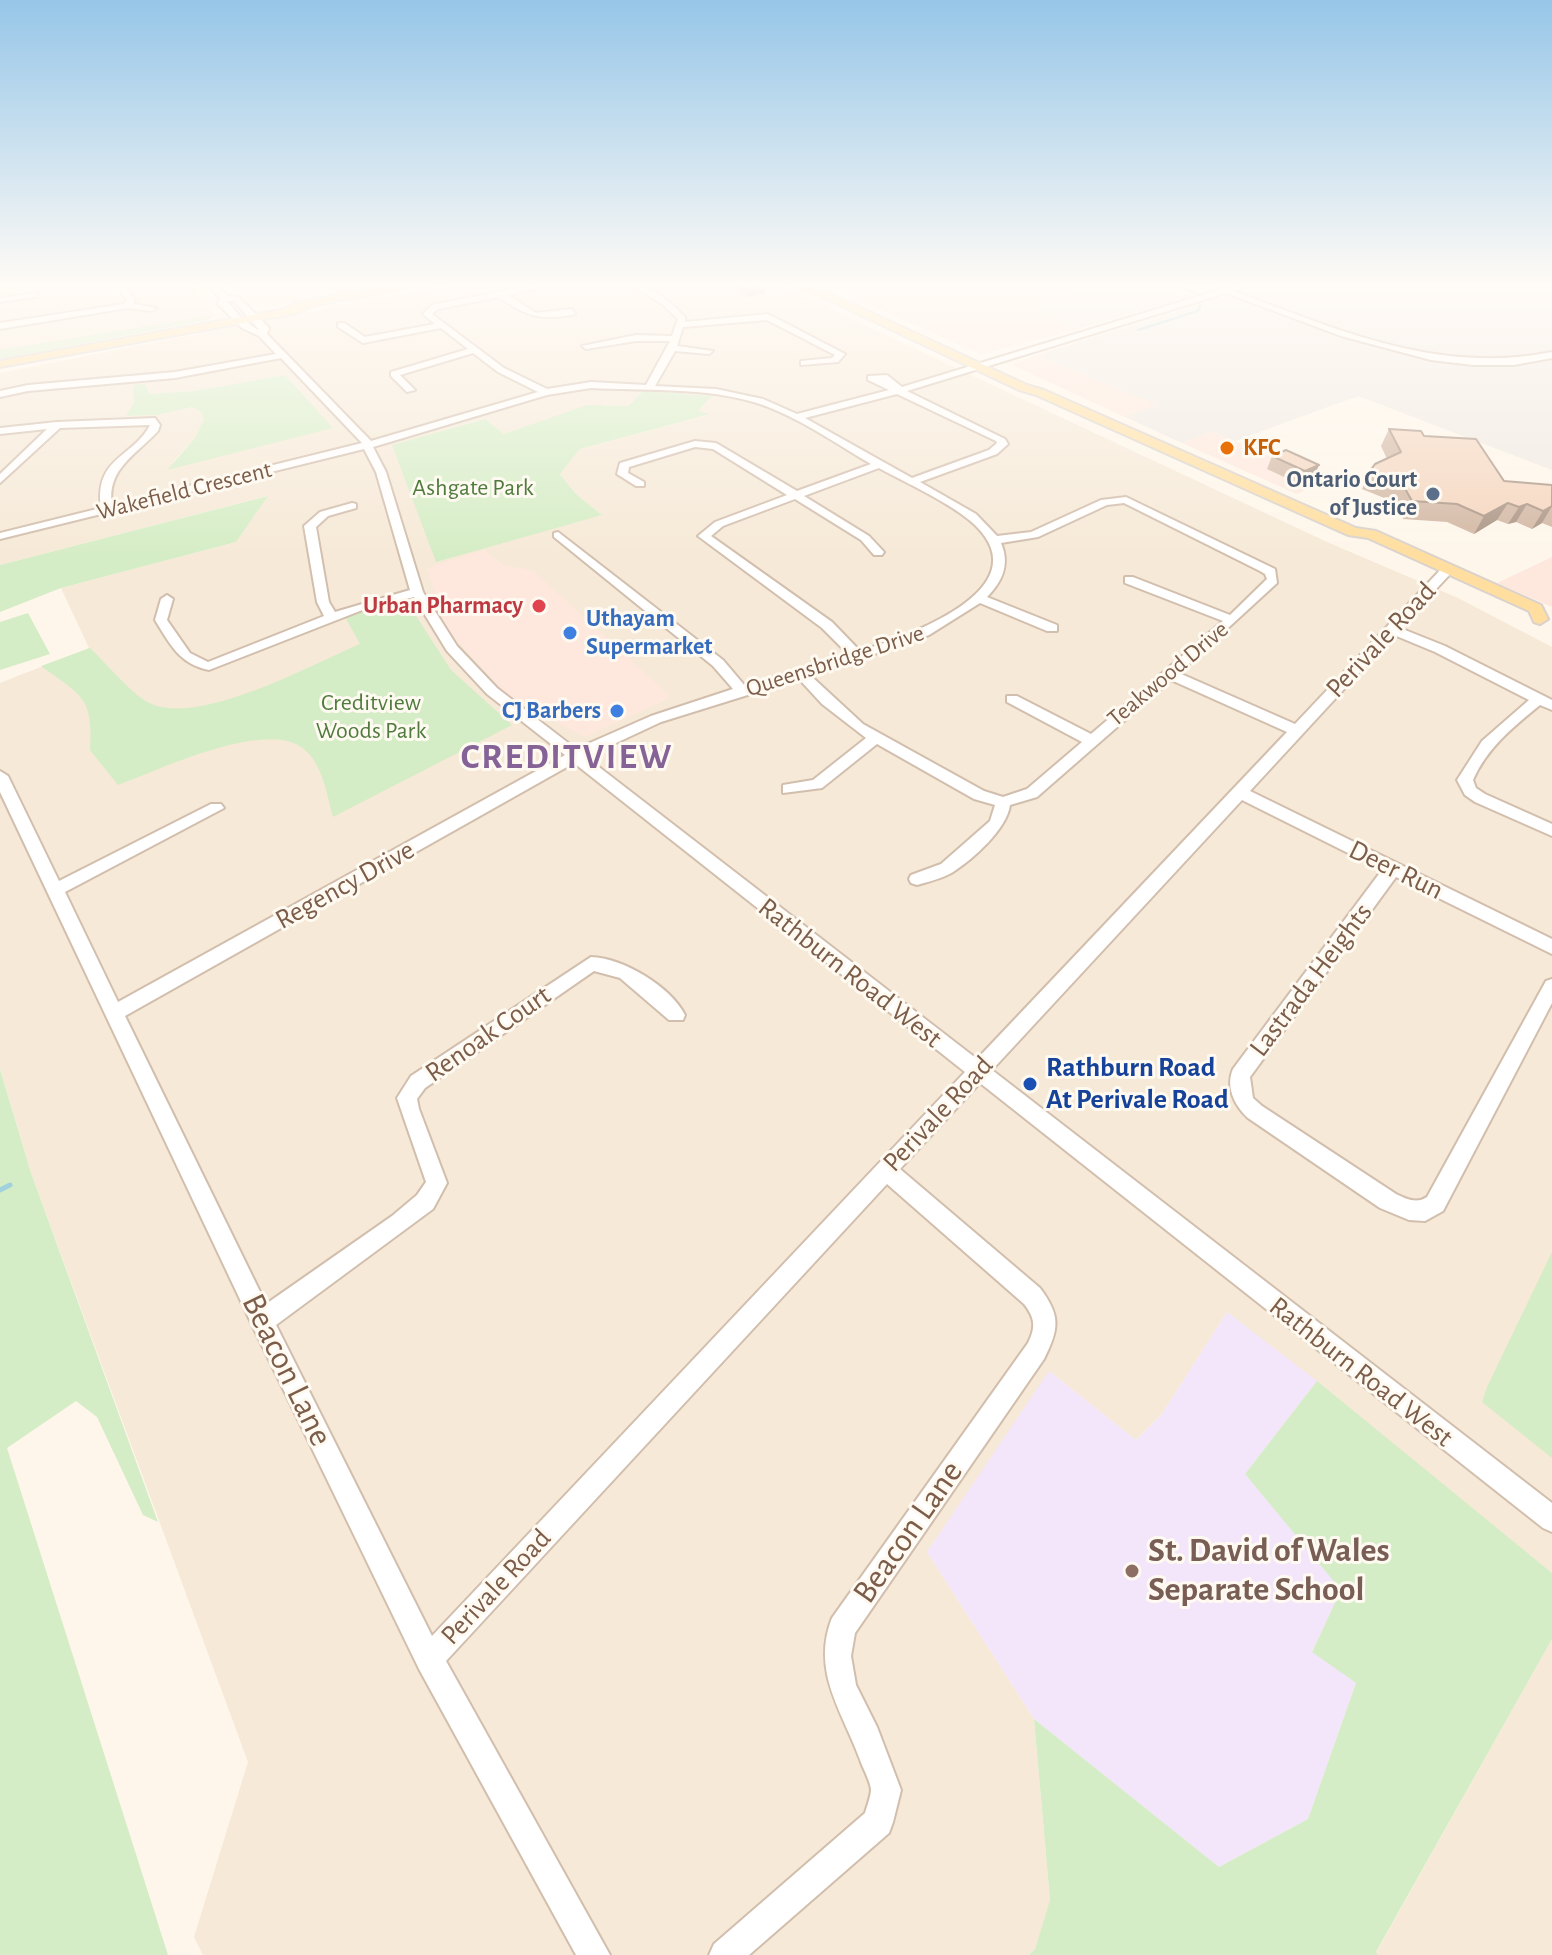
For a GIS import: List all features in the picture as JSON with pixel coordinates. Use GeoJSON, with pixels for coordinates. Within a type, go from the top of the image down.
{"type":"FeatureCollection","features":[{"type":"Feature","properties":{"kind":"main road"},"geometry":{"type":"LineString","coordinates":[[997,374],[1353,532],[1359,541],[1443,573],[1523,616],[1546,622]]}},
{"type":"Feature","properties":{"kind":"street"},"geometry":{"type":"LineString","coordinates":[[87,383],[93,374]]}},
{"type":"Feature","properties":{"kind":"street"},"geometry":{"type":"LineString","coordinates":[[0,394],[172,374]]}},
{"type":"Feature","properties":{"kind":"street","name":"Rathburn Road West"},"geometry":{"type":"LineString","coordinates":[[303,374],[350,421],[368,445],[381,472],[417,592],[438,627],[467,666],[516,713],[1552,1519]]}},
{"type":"Feature","properties":{"kind":"street"},"geometry":{"type":"LineString","coordinates":[[394,374],[410,390]]}},
{"type":"Feature","properties":{"kind":"street"},"geometry":{"type":"LineString","coordinates":[[510,374],[546,392]]}},
{"type":"Feature","properties":{"kind":"street"},"geometry":{"type":"LineString","coordinates":[[650,387],[657,374]]}},
{"type":"Feature","properties":{"kind":"street"},"geometry":{"type":"LineString","coordinates":[[796,417],[951,374]]}},
{"type":"Feature","properties":{"kind":"street"},"geometry":{"type":"LineString","coordinates":[[368,445],[469,419],[546,392],[591,385],[743,396],[796,417],[972,516],[990,531],[994,540]]}},
{"type":"Feature","properties":{"kind":"street"},"geometry":{"type":"LineString","coordinates":[[901,390],[1000,439],[1003,444],[993,452],[911,482]]}},
{"type":"Feature","properties":{"kind":"street"},"geometry":{"type":"LineString","coordinates":[[0,431],[141,419],[155,425],[105,483],[103,492],[107,510]]}},
{"type":"Feature","properties":{"kind":"street"},"geometry":{"type":"LineString","coordinates":[[0,480],[57,425]]}},
{"type":"Feature","properties":{"kind":"street"},"geometry":{"type":"LineString","coordinates":[[640,484],[622,474],[624,465],[695,444],[716,446],[865,538],[878,552]]}},
{"type":"Feature","properties":{"kind":"street","name":"Wakefield Crescent"},"geometry":{"type":"LineString","coordinates":[[0,536],[368,445]]}},
{"type":"Feature","properties":{"kind":"street"},"geometry":{"type":"LineString","coordinates":[[858,657],[827,625],[704,536],[719,524],[877,465]]}},
{"type":"Feature","properties":{"kind":"street","name":"Teakwood Drive"},"geometry":{"type":"LineString","coordinates":[[994,540],[1034,535],[1105,502],[1126,500],[1271,572],[1272,583],[1032,793],[1003,802]]}},
{"type":"Feature","properties":{"kind":"street"},"geometry":{"type":"LineString","coordinates":[[331,617],[323,602],[310,526],[324,514],[352,506]]}},
{"type":"Feature","properties":{"kind":"street"},"geometry":{"type":"LineString","coordinates":[[558,535],[718,663],[742,691]]}},
{"type":"Feature","properties":{"kind":"street","name":"Queensbridge Drive"},"geometry":{"type":"LineString","coordinates":[[575,759],[627,731],[742,691],[858,657],[934,628],[979,598],[997,577],[1001,553],[994,540]]}},
{"type":"Feature","properties":{"kind":"street","name":"Perivale Road"},"geometry":{"type":"LineString","coordinates":[[429,1659],[1241,793],[1443,573]]}},
{"type":"Feature","properties":{"kind":"street"},"geometry":{"type":"LineString","coordinates":[[1129,580],[1232,620]]}},
{"type":"Feature","properties":{"kind":"street"},"geometry":{"type":"LineString","coordinates":[[167,599],[161,620],[186,660],[195,665],[209,666],[331,617],[417,592]]}},
{"type":"Feature","properties":{"kind":"street"},"geometry":{"type":"LineString","coordinates":[[979,598],[1052,628]]}},
{"type":"Feature","properties":{"kind":"street"},"geometry":{"type":"LineString","coordinates":[[1392,630],[1440,649],[1546,702]]}},
{"type":"Feature","properties":{"kind":"street"},"geometry":{"type":"LineString","coordinates":[[1170,674],[1296,730]]}},
{"type":"Feature","properties":{"kind":"street"},"geometry":{"type":"LineString","coordinates":[[803,675],[848,720],[970,790],[1003,802],[996,825],[947,868],[917,879]]}},
{"type":"Feature","properties":{"kind":"street"},"geometry":{"type":"LineString","coordinates":[[1012,699],[1091,740]]}},
{"type":"Feature","properties":{"kind":"street"},"geometry":{"type":"LineString","coordinates":[[1546,702],[1499,730],[1470,764],[1465,780],[1470,791],[1480,798],[1552,830]]}},
{"type":"Feature","properties":{"kind":"street"},"geometry":{"type":"LineString","coordinates":[[788,789],[817,784],[876,737]]}},
{"type":"Feature","properties":{"kind":"street","name":"Regency Drive"},"geometry":{"type":"LineString","coordinates":[[116,1012],[575,759]]}},
{"type":"Feature","properties":{"kind":"street","name":"Beacon Lane"},"geometry":{"type":"LineString","coordinates":[[0,776],[262,1321],[429,1659],[594,1955]]}},
{"type":"Feature","properties":{"kind":"street","name":"Deer Run"},"geometry":{"type":"LineString","coordinates":[[1241,793],[1552,947]]}},
{"type":"Feature","properties":{"kind":"street"},"geometry":{"type":"LineString","coordinates":[[55,890],[216,808]]}},
{"type":"Feature","properties":{"kind":"street","name":"Lastrada Heights"},"geometry":{"type":"LineString","coordinates":[[1393,868],[1240,1075],[1244,1102],[1255,1112],[1388,1201],[1409,1210],[1425,1211],[1435,1204],[1552,986]]}},
{"type":"Feature","properties":{"kind":"street","name":"Renoak Court"},"geometry":{"type":"LineString","coordinates":[[262,1321],[425,1202],[437,1183],[433,1164],[409,1112],[407,1098],[418,1082],[591,964],[603,963],[621,968],[676,1015]]}},
{"type":"Feature","properties":{"kind":"street","name":"Beacon Lane"},"geometry":{"type":"LineString","coordinates":[[725,1955],[878,1822],[886,1790],[876,1758],[842,1688],[837,1656],[842,1628],[1036,1351],[1046,1330],[1045,1313],[1032,1296],[886,1170]]}},
{"type":"Feature","properties":{"kind":"shaded area"},"geometry":{"type":"Polygon","coordinates":[[[0,374],[969,374],[1327,542],[1458,598],[1552,647],[1552,1573],[1227,1312],[1162,1414],[1136,1440],[1050,1372],[927,1552],[1034,1719],[1050,1901],[1035,1949],[1029,1955],[203,1955],[194,1937],[248,1762],[31,1173],[0,1068],[0,683],[89,648],[61,588],[236,542],[267,496],[0,565],[0,374]],[[285,375],[194,391],[149,394],[134,402],[126,416],[157,415],[192,407],[201,412],[204,419],[195,438],[171,464],[285,375]],[[643,391],[628,406],[606,405],[504,434],[485,419],[393,445],[601,514],[576,494],[560,474],[580,449],[707,415],[697,412],[711,397],[643,391]],[[484,550],[585,736],[667,699],[484,550]]]}},
{"type":"Feature","properties":{"kind":"shaded area"},"geometry":{"type":"Polygon","coordinates":[[[1032,374],[1083,374],[1158,405],[1125,417],[1032,374]]]}},
{"type":"Feature","properties":{"kind":"shaded area"},"geometry":{"type":"Polygon","coordinates":[[[1083,374],[1552,374],[1552,470],[1358,396],[1235,441],[1211,431],[1182,443],[1125,417],[1157,405],[1083,374]]]}},
{"type":"Feature","properties":{"kind":"shaded area"},"geometry":{"type":"Polygon","coordinates":[[[1211,431],[1324,480],[1297,494],[1182,443],[1211,431]]]}},
{"type":"Feature","properties":{"kind":"shaded area"},"geometry":{"type":"Polygon","coordinates":[[[484,550],[501,564],[534,571],[669,695],[667,699],[585,737],[510,698],[445,628],[427,568],[484,550]]]}},
{"type":"Feature","properties":{"kind":"shaded area"},"geometry":{"type":"Polygon","coordinates":[[[1552,557],[1552,607],[1497,583],[1552,557]]]}},
{"type":"Feature","properties":{"kind":"shaded area","name":"St. David of Wales Separate School"},"geometry":{"type":"Polygon","coordinates":[[[1227,1312],[1317,1381],[1245,1474],[1342,1590],[1312,1651],[1356,1683],[1308,1819],[1219,1867],[1034,1719],[927,1552],[1049,1371],[1136,1440],[1162,1414],[1227,1312]]]}},
{"type":"Feature","properties":{"kind":"shaded area"},"geometry":{"type":"Polygon","coordinates":[[[1552,1639],[1552,1955],[1378,1955],[1376,1953],[1552,1639]]]}},
{"type":"Feature","properties":{"kind":"green space"},"geometry":{"type":"Polygon","coordinates":[[[285,375],[333,428],[167,470],[195,438],[204,419],[201,412],[192,407],[157,415],[126,416],[134,402],[133,385],[145,384],[149,394],[194,391],[285,375]]]}},
{"type":"Feature","properties":{"kind":"green space","name":"Ashgate Park"},"geometry":{"type":"Polygon","coordinates":[[[643,391],[712,396],[698,411],[710,414],[580,449],[560,474],[576,494],[602,515],[436,562],[392,445],[485,419],[504,434],[587,405],[628,406],[643,391]]]}},
{"type":"Feature","properties":{"kind":"green space"},"geometry":{"type":"Polygon","coordinates":[[[268,496],[236,542],[61,588],[0,612],[0,565],[268,496]]]}},
{"type":"Feature","properties":{"kind":"green space","name":"Creditview Woods Park"},"geometry":{"type":"Polygon","coordinates":[[[405,599],[451,670],[512,725],[333,817],[324,781],[316,764],[305,750],[288,741],[266,739],[213,750],[118,785],[90,750],[90,718],[82,699],[41,666],[90,648],[144,700],[165,708],[191,708],[252,692],[360,644],[345,617],[405,599]]]}},
{"type":"Feature","properties":{"kind":"green space"},"geometry":{"type":"Polygon","coordinates":[[[28,613],[50,654],[0,670],[0,622],[28,613]]]}},
{"type":"Feature","properties":{"kind":"green space"},"geometry":{"type":"Polygon","coordinates":[[[0,1069],[31,1173],[158,1522],[143,1515],[97,1417],[76,1401],[7,1448],[168,1955],[0,1955],[0,1069]]]}},
{"type":"Feature","properties":{"kind":"green space"},"geometry":{"type":"Polygon","coordinates":[[[1552,1252],[1552,1458],[1482,1402],[1552,1252]]]}},
{"type":"Feature","properties":{"kind":"green space"},"geometry":{"type":"Polygon","coordinates":[[[1317,1381],[1552,1573],[1552,1639],[1376,1952],[1378,1955],[1029,1955],[1035,1949],[1050,1900],[1034,1719],[1219,1867],[1308,1819],[1356,1683],[1312,1652],[1341,1590],[1245,1474],[1317,1381]]]}},
{"type":"Feature","properties":{"kind":"building"},"geometry":{"type":"Polygon","coordinates":[[[1389,429],[1421,431],[1424,436],[1476,439],[1504,481],[1552,485],[1552,506],[1543,511],[1527,504],[1519,507],[1508,503],[1484,516],[1457,504],[1412,501],[1403,485],[1370,471],[1375,464],[1401,452],[1389,429]]]}},
{"type":"Feature","properties":{"kind":"building"},"geometry":{"type":"Polygon","coordinates":[[[1286,450],[1319,465],[1305,471],[1272,456],[1286,450]]]}},
{"type":"Feature","properties":{"kind":"waterway"},"geometry":{"type":"LineString","coordinates":[[0,1190],[10,1185]]}},
{"type":"Feature","properties":{"kind":"place","name":"KFC"},"geometry":{"type":"Point","coordinates":[1227,448]}},
{"type":"Feature","properties":{"kind":"place","name":"Ontario Court of Justice"},"geometry":{"type":"Point","coordinates":[1433,494]}},
{"type":"Feature","properties":{"kind":"place","name":"Urban Pharmacy"},"geometry":{"type":"Point","coordinates":[539,606]}},
{"type":"Feature","properties":{"kind":"place","name":"Uthayam Supermarket"},"geometry":{"type":"Point","coordinates":[570,633]}},
{"type":"Feature","properties":{"kind":"place","name":"CJ Barbers"},"geometry":{"type":"Point","coordinates":[617,711]}},
{"type":"Feature","properties":{"kind":"place","name":"Rathburn Road At Perivale Road"},"geometry":{"type":"Point","coordinates":[1030,1084]}},
{"type":"Feature","properties":{"kind":"place","name":"St. David of Wales Separate School"},"geometry":{"type":"Point","coordinates":[1132,1571]}},
{"type":"Feature","properties":{"kind":"district","name":"CREDITVIEW"},"geometry":{"type":"Point","coordinates":[567,757]}}]}
